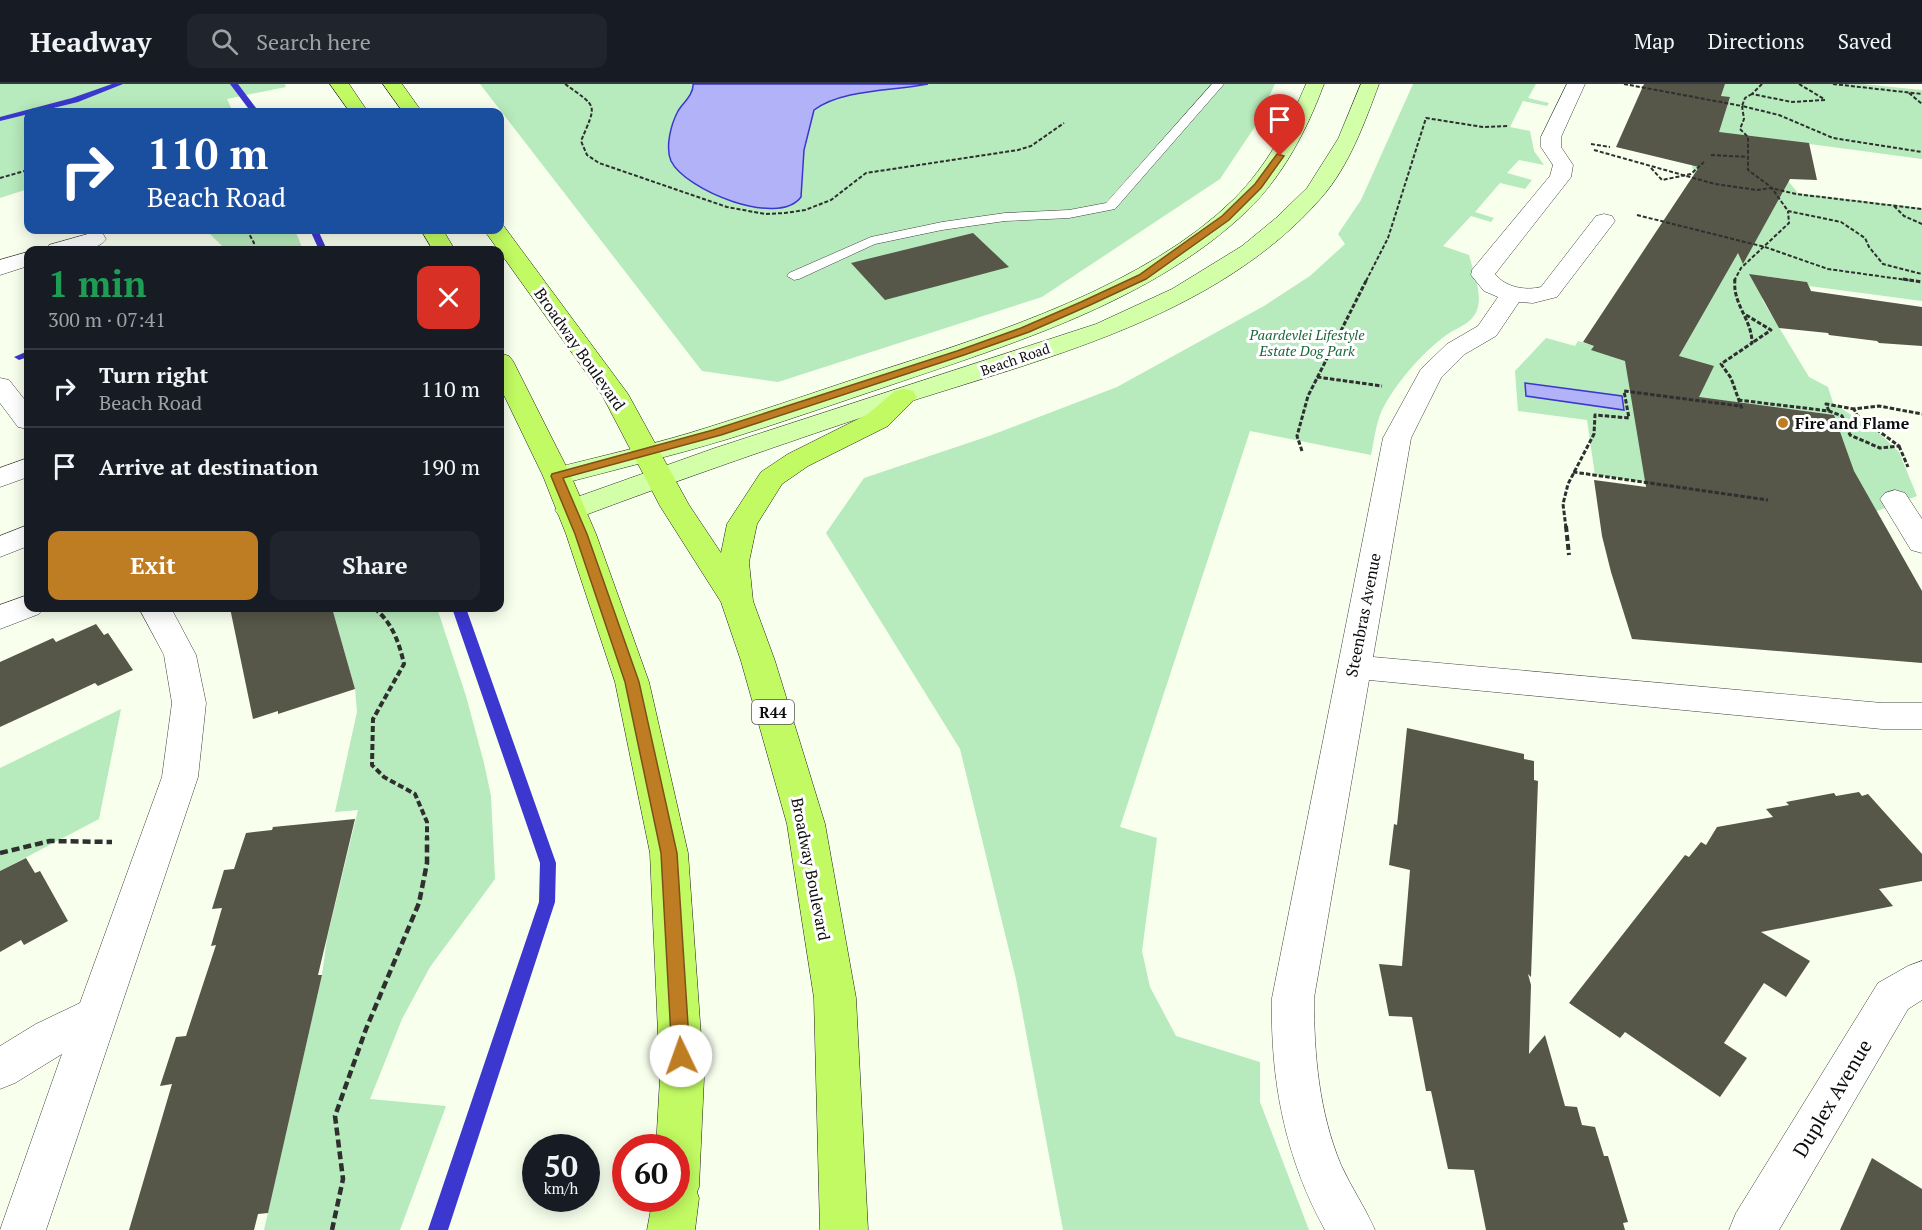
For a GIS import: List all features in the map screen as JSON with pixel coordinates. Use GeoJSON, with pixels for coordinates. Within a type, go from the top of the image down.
{"type":"FeatureCollection","features":[{"type":"Feature","properties":{"kind":"main road"},"geometry":{"type":"LineString","coordinates":[[339,84],[356,108]]}},
{"type":"Feature","properties":{"kind":"main road"},"geometry":{"type":"LineString","coordinates":[[392,84],[410,108]]}},
{"type":"Feature","properties":{"kind":"main road","name":"Beach Road"},"geometry":{"type":"LineString","coordinates":[[652,466],[717,433],[1025,330],[1143,277],[1226,218],[1258,186],[1290,141],[1315,84]]}},
{"type":"Feature","properties":{"kind":"main road","name":"Beach Road"},"geometry":{"type":"LineString","coordinates":[[564,493],[652,466],[726,454],[904,397],[1105,329],[1180,294],[1250,251],[1284,223],[1315,192],[1348,139],[1370,84]]}},
{"type":"Feature","properties":{"kind":"main road","name":"Broadway Boulevard"},"geometry":{"type":"LineString","coordinates":[[498,234],[615,394],[652,466],[737,601],[758,660],[806,824],[835,998],[844,1230]]}},
{"type":"Feature","properties":{"kind":"main road"},"geometry":{"type":"LineString","coordinates":[[504,369],[564,493],[632,682],[669,853],[682,1078],[679,1134]]}},
{"type":"Feature","properties":{"kind":"main road"},"geometry":{"type":"LineString","coordinates":[[737,601],[734,562],[742,524],[771,478],[798,460],[878,420],[904,397]]}},
{"type":"Feature","properties":{"kind":"main road"},"geometry":{"type":"LineString","coordinates":[[671,1230],[674,1212]]}},
{"type":"Feature","properties":{"kind":"street"},"geometry":{"type":"LineString","coordinates":[[1576,84],[1551,137],[1551,144],[1563,165],[1560,177],[1484,270],[1486,281],[1501,291],[1512,294],[1533,296],[1549,292],[1604,221]]}},
{"type":"Feature","properties":{"kind":"street"},"geometry":{"type":"LineString","coordinates":[[71,246],[95,239]]}},
{"type":"Feature","properties":{"kind":"street"},"geometry":{"type":"LineString","coordinates":[[0,268],[24,261]]}},
{"type":"Feature","properties":{"kind":"street","name":"Steenbras Avenue"},"geometry":{"type":"LineString","coordinates":[[1351,1230],[1321,1171],[1304,1120],[1295,1077],[1291,1037],[1293,998],[1397,438],[1430,375],[1456,348],[1487,331],[1512,294]]}},
{"type":"Feature","properties":{"kind":"street"},"geometry":{"type":"LineString","coordinates":[[12,389],[24,413]]}},
{"type":"Feature","properties":{"kind":"street"},"geometry":{"type":"LineString","coordinates":[[0,478],[24,469]]}},
{"type":"Feature","properties":{"kind":"street"},"geometry":{"type":"LineString","coordinates":[[1895,499],[1922,543]]}},
{"type":"Feature","properties":{"kind":"street"},"geometry":{"type":"LineString","coordinates":[[0,547],[24,537]]}},
{"type":"Feature","properties":{"kind":"street"},"geometry":{"type":"LineString","coordinates":[[0,618],[24,608]]}},
{"type":"Feature","properties":{"kind":"street"},"geometry":{"type":"LineString","coordinates":[[18,1226],[98,1015],[180,777],[189,703],[180,656],[157,612]]}},
{"type":"Feature","properties":{"kind":"street"},"geometry":{"type":"LineString","coordinates":[[1353,667],[1882,716],[1922,716]]}},
{"type":"Feature","properties":{"kind":"street","name":"Duplex Avenue"},"geometry":{"type":"LineString","coordinates":[[1753,1230],[1893,996],[1922,979]]}},
{"type":"Feature","properties":{"kind":"street"},"geometry":{"type":"LineString","coordinates":[[0,1069],[51,1038],[98,1015]]}},
{"type":"Feature","properties":{"kind":"lane"},"geometry":{"type":"LineString","coordinates":[[794,276],[871,242],[942,226],[1005,218],[1069,214],[1110,206],[1218,84]]}},
{"type":"Feature","properties":{"kind":"path"},"geometry":{"type":"LineString","coordinates":[[565,84],[592,104],[594,111],[581,141],[587,155],[598,163],[714,205],[761,215],[789,212],[826,203],[854,180],[876,171],[1031,146],[1064,123]]}},
{"type":"Feature","properties":{"kind":"path"},"geometry":{"type":"LineString","coordinates":[[1624,84],[1763,110],[1833,138],[1922,152]]}},
{"type":"Feature","properties":{"kind":"path"},"geometry":{"type":"LineString","coordinates":[[1752,343],[1752,330],[1737,302],[1735,289],[1737,276],[1741,265],[1765,247],[1789,223],[1788,211],[1778,194],[1750,173],[1747,168],[1750,150],[1748,136],[1740,129],[1743,119],[1742,106],[1745,98],[1762,84]]}},
{"type":"Feature","properties":{"kind":"path"},"geometry":{"type":"LineString","coordinates":[[1752,94],[1792,102],[1826,100],[1799,84]]}},
{"type":"Feature","properties":{"kind":"path"},"geometry":{"type":"LineString","coordinates":[[1833,84],[1922,93]]}},
{"type":"Feature","properties":{"kind":"path"},"geometry":{"type":"LineString","coordinates":[[1909,93],[1922,104]]}},
{"type":"Feature","properties":{"kind":"path"},"geometry":{"type":"LineString","coordinates":[[1302,451],[1297,436],[1308,396],[1388,238],[1426,118],[1483,127],[1509,126]]}},
{"type":"Feature","properties":{"kind":"path"},"geometry":{"type":"LineString","coordinates":[[1551,144],[1584,148],[1624,157],[1651,168],[1714,184],[1757,190],[1771,188],[1796,194],[1922,210]]}},
{"type":"Feature","properties":{"kind":"path"},"geometry":{"type":"LineString","coordinates":[[1584,148],[1587,144],[1610,147]]}},
{"type":"Feature","properties":{"kind":"path"},"geometry":{"type":"LineString","coordinates":[[1711,155],[1748,157]]}},
{"type":"Feature","properties":{"kind":"path"},"geometry":{"type":"LineString","coordinates":[[1651,168],[1662,180],[1684,177],[1701,169],[1704,162]]}},
{"type":"Feature","properties":{"kind":"path"},"geometry":{"type":"LineString","coordinates":[[0,178],[24,171]]}},
{"type":"Feature","properties":{"kind":"path"},"geometry":{"type":"LineString","coordinates":[[1894,206],[1904,216],[1922,224]]}},
{"type":"Feature","properties":{"kind":"path"},"geometry":{"type":"LineString","coordinates":[[1788,211],[1841,222],[1865,238],[1869,247],[1881,261],[1902,270],[1922,274]]}},
{"type":"Feature","properties":{"kind":"path"},"geometry":{"type":"LineString","coordinates":[[1628,212],[1765,247],[1820,267],[1922,282]]}},
{"type":"Feature","properties":{"kind":"path"},"geometry":{"type":"LineString","coordinates":[[1569,555],[1563,504],[1574,472],[1594,434],[1595,415],[1629,418],[1624,391],[1741,408],[1731,378],[1721,364],[1761,339],[1765,332],[1771,330],[1746,315]]}},
{"type":"Feature","properties":{"kind":"path"},"geometry":{"type":"LineString","coordinates":[[1317,377],[1389,386]]}},
{"type":"Feature","properties":{"kind":"path"},"geometry":{"type":"LineString","coordinates":[[1738,400],[1829,411],[1842,416],[1850,435],[1867,444],[1880,448],[1899,446],[1857,415],[1854,409]]}},
{"type":"Feature","properties":{"kind":"path"},"geometry":{"type":"LineString","coordinates":[[1829,411],[1826,404],[1854,409],[1865,406],[1894,408],[1922,414]]}},
{"type":"Feature","properties":{"kind":"path"},"geometry":{"type":"LineString","coordinates":[[1574,472],[1768,500]]}},
{"type":"Feature","properties":{"kind":"path"},"geometry":{"type":"LineString","coordinates":[[332,1230],[343,1179],[335,1116],[366,1029],[420,903],[427,863],[427,822],[415,794],[384,777],[372,765],[373,719],[404,664],[393,628],[378,612]]}},
{"type":"Feature","properties":{"kind":"path"},"geometry":{"type":"LineString","coordinates":[[0,853],[50,841],[157,842]]}},
{"type":"Feature","properties":{"kind":"green space"},"geometry":{"type":"Polygon","coordinates":[[[0,84],[285,84],[286,87],[227,99],[231,108],[24,108],[24,190],[0,198],[0,84]]]}},
{"type":"Feature","properties":{"kind":"green space"},"geometry":{"type":"Polygon","coordinates":[[[480,84],[1275,84],[1254,128],[1220,179],[1042,297],[778,382],[702,371],[504,115],[504,108],[499,108],[480,84]]]}},
{"type":"Feature","properties":{"kind":"green space","name":"Paardevlei Lifestyle Estate Dog Park"},"geometry":{"type":"Polygon","coordinates":[[[1413,84],[1536,84],[1528,98],[1549,103],[1547,106],[1523,101],[1510,127],[1530,131],[1534,151],[1544,165],[1519,160],[1507,173],[1532,180],[1525,189],[1500,183],[1475,212],[1494,218],[1491,222],[1471,216],[1443,246],[1469,255],[1478,290],[1477,310],[1467,322],[1427,351],[1402,379],[1382,410],[1371,455],[1250,431],[1120,827],[1157,838],[1142,951],[1150,987],[1176,1036],[1260,1062],[1260,1102],[1309,1230],[1063,1230],[1016,979],[960,749],[826,533],[864,478],[989,436],[1117,387],[1264,306],[1310,276],[1345,244],[1338,234],[1361,200],[1413,84]]]}},
{"type":"Feature","properties":{"kind":"green space"},"geometry":{"type":"Polygon","coordinates":[[[1725,84],[1863,84],[1922,90],[1922,159],[1773,139],[1784,176],[1798,193],[1922,208],[1922,301],[1809,286],[1807,282],[1765,276],[1759,288],[1763,301],[1809,377],[1828,387],[1833,403],[1880,434],[1899,452],[1917,496],[1869,514],[1595,475],[1587,420],[1518,411],[1515,371],[1546,338],[1575,346],[1578,341],[1594,346],[1592,349],[1679,356],[1739,251],[1696,189],[1691,159],[1705,148],[1720,124],[1730,98],[1721,96],[1725,84]]]}},
{"type":"Feature","properties":{"kind":"green space"},"geometry":{"type":"Polygon","coordinates":[[[210,234],[297,234],[301,246],[222,246],[210,234]]]}},
{"type":"Feature","properties":{"kind":"green space"},"geometry":{"type":"Polygon","coordinates":[[[333,612],[438,612],[466,696],[484,763],[491,796],[495,879],[430,967],[402,1019],[370,1099],[446,1106],[400,1230],[264,1230],[322,975],[327,938],[358,810],[335,812],[357,712],[355,689],[333,612]]]}},
{"type":"Feature","properties":{"kind":"green space"},"geometry":{"type":"Polygon","coordinates":[[[121,709],[99,819],[0,871],[0,768],[121,709]]]}},
{"type":"Feature","properties":{"kind":"water"},"geometry":{"type":"Polygon","coordinates":[[[693,84],[928,84],[853,94],[826,103],[814,110],[804,150],[801,197],[789,206],[773,209],[733,202],[712,193],[694,183],[671,161],[669,142],[673,122],[692,91],[693,84]]]}},
{"type":"Feature","properties":{"kind":"water"},"geometry":{"type":"Polygon","coordinates":[[[1525,383],[1622,396],[1624,410],[1526,396],[1525,383]]]}},
{"type":"Feature","properties":{"kind":"building"},"geometry":{"type":"Polygon","coordinates":[[[1644,84],[1725,84],[1721,96],[1730,97],[1719,132],[1809,143],[1817,180],[1790,179],[1743,264],[1738,253],[1679,356],[1714,366],[1699,397],[1834,415],[1854,471],[1922,591],[1922,663],[1632,639],[1602,536],[1594,480],[1646,487],[1625,361],[1591,350],[1594,346],[1583,342],[1699,167],[1616,147],[1644,84]]]}},
{"type":"Feature","properties":{"kind":"building"},"geometry":{"type":"Polygon","coordinates":[[[973,233],[1009,267],[885,300],[851,263],[973,233]]]}},
{"type":"Feature","properties":{"kind":"building"},"geometry":{"type":"Polygon","coordinates":[[[1749,274],[1807,282],[1811,291],[1922,307],[1922,346],[1879,343],[1828,333],[1779,328],[1749,274]]]}},
{"type":"Feature","properties":{"kind":"building"},"geometry":{"type":"Polygon","coordinates":[[[231,612],[333,612],[355,689],[278,714],[278,711],[253,719],[231,612]]]}},
{"type":"Feature","properties":{"kind":"building"},"geometry":{"type":"Polygon","coordinates":[[[96,624],[104,635],[108,633],[133,670],[98,686],[95,683],[0,727],[0,662],[53,638],[56,642],[96,624]]]}},
{"type":"Feature","properties":{"kind":"building"},"geometry":{"type":"Polygon","coordinates":[[[1407,728],[1524,754],[1524,759],[1534,761],[1534,780],[1538,781],[1531,977],[1528,974],[1531,985],[1529,1054],[1545,1035],[1565,1106],[1577,1107],[1582,1125],[1595,1127],[1604,1156],[1608,1156],[1628,1222],[1623,1223],[1625,1230],[1486,1230],[1474,1170],[1448,1169],[1431,1091],[1426,1091],[1412,1017],[1389,1016],[1379,964],[1402,966],[1410,870],[1389,865],[1394,824],[1397,825],[1407,728]]]}},
{"type":"Feature","properties":{"kind":"building"},"geometry":{"type":"Polygon","coordinates":[[[1859,792],[1862,796],[1868,794],[1922,854],[1922,881],[1879,889],[1893,906],[1761,932],[1810,961],[1786,997],[1764,983],[1724,1043],[1747,1058],[1720,1097],[1625,1032],[1620,1038],[1569,1003],[1685,855],[1689,857],[1701,842],[1706,845],[1717,827],[1773,817],[1766,809],[1789,805],[1786,802],[1834,793],[1836,796],[1859,792]]]}},
{"type":"Feature","properties":{"kind":"building"},"geometry":{"type":"Polygon","coordinates":[[[355,819],[318,975],[322,975],[268,1213],[258,1214],[254,1230],[129,1230],[172,1084],[160,1086],[176,1037],[186,1036],[216,945],[211,946],[222,908],[212,909],[224,870],[234,869],[246,833],[272,830],[273,827],[355,819]]]}},
{"type":"Feature","properties":{"kind":"building"},"geometry":{"type":"Polygon","coordinates":[[[26,858],[35,873],[40,871],[68,921],[24,945],[21,940],[0,952],[0,871],[26,858]]]}},
{"type":"Feature","properties":{"kind":"building"},"geometry":{"type":"Polygon","coordinates":[[[1872,1158],[1922,1189],[1922,1230],[1840,1230],[1872,1158]]]}},
{"type":"Feature","properties":{"kind":"waterway"},"geometry":{"type":"LineString","coordinates":[[43,108],[75,100],[119,84]]}},
{"type":"Feature","properties":{"kind":"waterway"},"geometry":{"type":"LineString","coordinates":[[234,84],[252,108]]}},
{"type":"Feature","properties":{"kind":"waterway"},"geometry":{"type":"LineString","coordinates":[[0,119],[24,113]]}},
{"type":"Feature","properties":{"kind":"waterway"},"geometry":{"type":"LineString","coordinates":[[316,234],[321,246]]}},
{"type":"Feature","properties":{"kind":"waterway"},"geometry":{"type":"LineString","coordinates":[[19,357],[24,355]]}},
{"type":"Feature","properties":{"kind":"waterway"},"geometry":{"type":"LineString","coordinates":[[438,1230],[547,902],[548,863],[460,612]]}},
{"type":"Feature","properties":{"kind":"place","name":"Fire and Flame"},"geometry":{"type":"Point","coordinates":[1783,423]}},
{"type":"Feature","properties":{"kind":"route"},"geometry":{"type":"LineString","coordinates":[[681,1056],[669,853],[632,682],[581,534],[557,476],[717,433],[960,353],[1025,330],[1085,304],[1143,277],[1226,218],[1258,186],[1280,156]]}}]}
